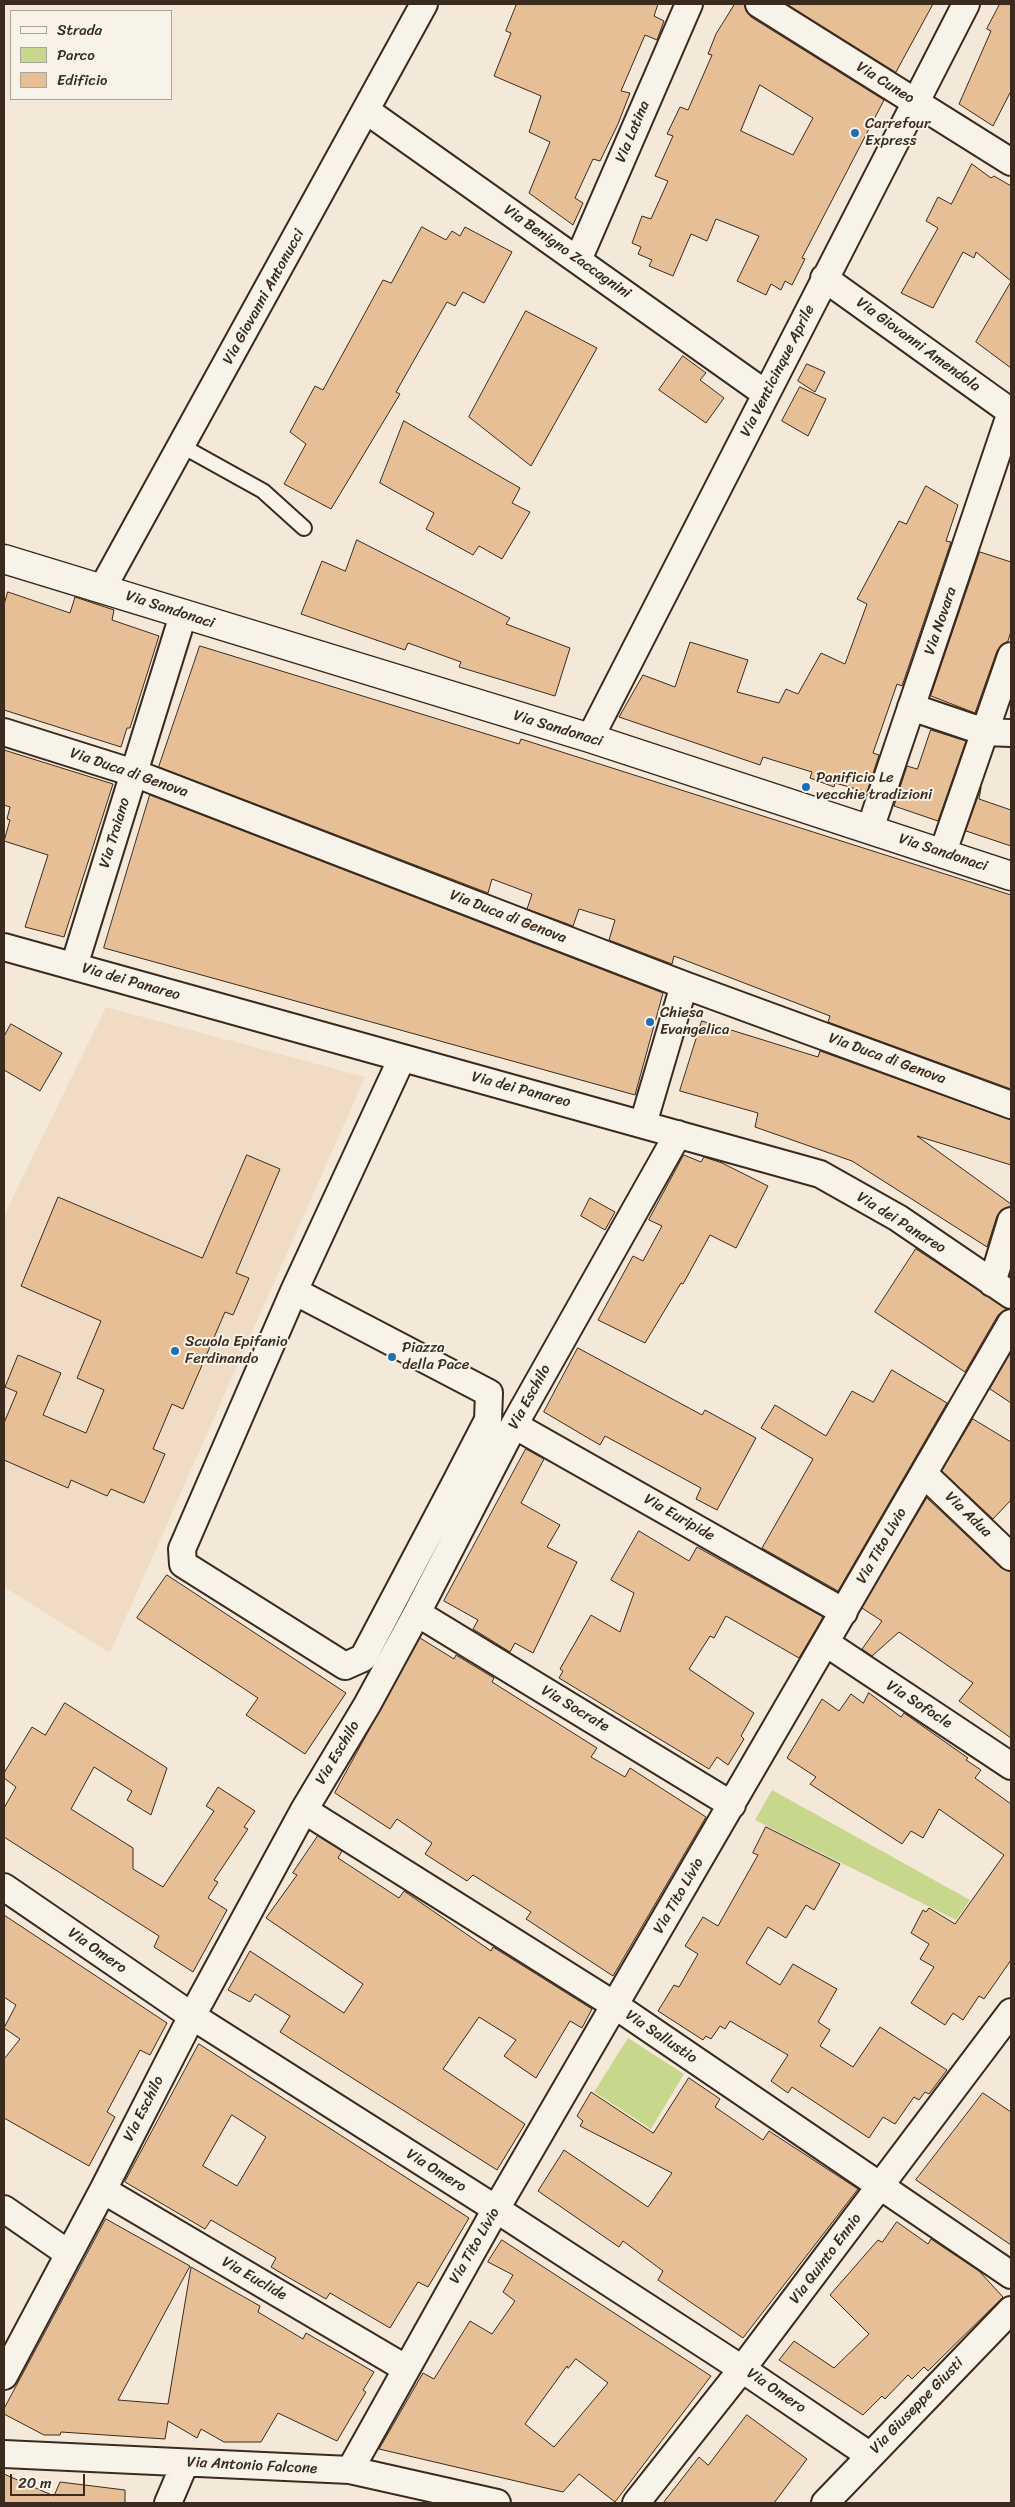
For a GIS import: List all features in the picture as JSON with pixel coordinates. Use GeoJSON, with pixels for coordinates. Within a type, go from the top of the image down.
{"type":"FeatureCollection","features":[{"type":"Feature","properties":{"kind":"main road","name":"Via Sandonaci"},"geometry":{"type":"LineString","coordinates":[[4,559],[590,738],[943,852],[1011,876]]}},
{"type":"Feature","properties":{"kind":"street","name":"Via Giovanni Antonucci"},"geometry":{"type":"LineString","coordinates":[[102,589],[367,111],[424,4]]}},
{"type":"Feature","properties":{"kind":"street","name":"Via Latina"},"geometry":{"type":"LineString","coordinates":[[578,260],[689,4]]}},
{"type":"Feature","properties":{"kind":"street","name":"Via Cuneo"},"geometry":{"type":"LineString","coordinates":[[760,4],[1011,162]]}},
{"type":"Feature","properties":{"kind":"street","name":"Via Venticinque Aprile"},"geometry":{"type":"LineString","coordinates":[[590,738],[966,4]]}},
{"type":"Feature","properties":{"kind":"street","name":"Via Benigno Zaccagnini"},"geometry":{"type":"LineString","coordinates":[[367,111],[766,394]]}},
{"type":"Feature","properties":{"kind":"street","name":"Via Giovanni Amendola"},"geometry":{"type":"LineString","coordinates":[[824,278],[1011,412]]}},
{"type":"Feature","properties":{"kind":"street","name":"Via Novara"},"geometry":{"type":"LineString","coordinates":[[870,829],[1011,412]]}},
{"type":"Feature","properties":{"kind":"street","name":"Via Traiano"},"geometry":{"type":"LineString","coordinates":[[74,966],[183,615]]}},
{"type":"Feature","properties":{"kind":"street"},"geometry":{"type":"LineString","coordinates":[[943,852],[1011,656]]}},
{"type":"Feature","properties":{"kind":"street"},"geometry":{"type":"LineString","coordinates":[[911,707],[985,732],[1011,733]]}},
{"type":"Feature","properties":{"kind":"street","name":"Via Duca di Genova"},"geometry":{"type":"LineString","coordinates":[[4,732],[134,773],[684,985],[1011,1105]]}},
{"type":"Feature","properties":{"kind":"street","name":"Via dei Panareo"},"geometry":{"type":"LineString","coordinates":[[4,947],[820,1174],[898,1218],[1002,1289]]}},
{"type":"Feature","properties":{"kind":"street"},"geometry":{"type":"LineString","coordinates":[[643,1124],[684,985]]}},
{"type":"Feature","properties":{"kind":"street"},"geometry":{"type":"LineString","coordinates":[[294,1290],[489,1394],[488,1420],[363,1658],[345,1666],[183,1564],[182,1549],[294,1290],[402,1058]]}},
{"type":"Feature","properties":{"kind":"street","name":"Via Eschilo"},"geometry":{"type":"LineString","coordinates":[[4,2376],[103,2190],[192,2016],[304,1810],[367,1705],[417,1613],[514,1424],[678,1134]]}},
{"type":"Feature","properties":{"kind":"street"},"geometry":{"type":"LineString","coordinates":[[1002,1289],[1011,1221]]}},
{"type":"Feature","properties":{"kind":"street","name":"Via Tito Livio"},"geometry":{"type":"LineString","coordinates":[[350,2470],[405,2368],[496,2209],[616,2006],[1011,1324]]}},
{"type":"Feature","properties":{"kind":"street","name":"Via Euripide"},"geometry":{"type":"LineString","coordinates":[[514,1424],[844,1612]]}},
{"type":"Feature","properties":{"kind":"street","name":"Via Adua"},"geometry":{"type":"LineString","coordinates":[[924,1474],[1011,1557]]}},
{"type":"Feature","properties":{"kind":"street"},"geometry":{"type":"LineString","coordinates":[[458,1478],[479,1494]]}},
{"type":"Feature","properties":{"kind":"street","name":"Via Socrate"},"geometry":{"type":"LineString","coordinates":[[417,1613],[732,1805]]}},
{"type":"Feature","properties":{"kind":"street","name":"Via Sofocle"},"geometry":{"type":"LineString","coordinates":[[826,1643],[1011,1766]]}},
{"type":"Feature","properties":{"kind":"street","name":"Via Sallustio"},"geometry":{"type":"LineString","coordinates":[[304,1810],[616,2006],[1011,2275]]}},
{"type":"Feature","properties":{"kind":"street","name":"Via Omero"},"geometry":{"type":"LineString","coordinates":[[4,1887],[192,2016],[496,2209],[742,2369],[869,2455]]}},
{"type":"Feature","properties":{"kind":"street","name":"Via Quinto Ennio"},"geometry":{"type":"LineString","coordinates":[[636,2503],[742,2369],[1011,2012]]}},
{"type":"Feature","properties":{"kind":"street","name":"Via Euclide"},"geometry":{"type":"LineString","coordinates":[[103,2190],[405,2368]]}},
{"type":"Feature","properties":{"kind":"street"},"geometry":{"type":"LineString","coordinates":[[4,2209],[69,2254]]}},
{"type":"Feature","properties":{"kind":"street","name":"Via Giuseppe Giusti"},"geometry":{"type":"LineString","coordinates":[[825,2503],[869,2455],[1011,2310]]}},
{"type":"Feature","properties":{"kind":"street","name":"Via Antonio Falcone"},"geometry":{"type":"LineString","coordinates":[[4,2454],[350,2470],[497,2503]]}},
{"type":"Feature","properties":{"kind":"street"},"geometry":{"type":"LineString","coordinates":[[168,2503],[185,2463]]}},
{"type":"Feature","properties":{"kind":"lane"},"geometry":{"type":"LineString","coordinates":[[182,446],[263,491],[304,528]]}},
{"type":"Feature","properties":{"kind":"shaded area"},"geometry":{"type":"Polygon","coordinates":[[[106,1007],[365,1077],[110,1653],[4,1587],[4,1215],[106,1007]]]}},
{"type":"Feature","properties":{"kind":"green space"},"geometry":{"type":"Polygon","coordinates":[[[772,1790],[970,1900],[956,1920],[755,1820],[772,1790]]]}},
{"type":"Feature","properties":{"kind":"green space"},"geometry":{"type":"Polygon","coordinates":[[[628,2038],[684,2074],[651,2129],[594,2092],[628,2038]]]}},
{"type":"Feature","properties":{"kind":"building"},"geometry":{"type":"Polygon","coordinates":[[[517,4],[658,4],[654,16],[664,21],[657,40],[645,35],[621,91],[630,93],[618,124],[600,161],[593,159],[575,198],[583,203],[573,225],[529,193],[550,142],[529,132],[541,96],[494,76],[511,33],[506,31],[517,4]]]}},
{"type":"Feature","properties":{"kind":"building"},"geometry":{"type":"Polygon","coordinates":[[[735,4],[744,4],[746,11],[751,17],[884,100],[802,258],[805,259],[792,285],[785,281],[781,290],[771,284],[766,295],[737,281],[759,236],[716,219],[707,241],[691,234],[673,276],[649,266],[652,260],[638,254],[641,247],[632,243],[642,216],[651,219],[668,181],[655,176],[673,136],[667,134],[680,107],[688,110],[712,55],[708,54],[716,34],[735,4]],[[760,85],[741,131],[793,155],[813,118],[760,85]]]}},
{"type":"Feature","properties":{"kind":"building"},"geometry":{"type":"Polygon","coordinates":[[[787,4],[933,4],[896,72],[787,4]]]}},
{"type":"Feature","properties":{"kind":"building"},"geometry":{"type":"Polygon","coordinates":[[[1000,4],[1011,4],[1011,91],[993,126],[959,104],[991,31],[987,29],[1000,4]]]}},
{"type":"Feature","properties":{"kind":"building"},"geometry":{"type":"Polygon","coordinates":[[[972,164],[991,178],[994,176],[1011,186],[1011,281],[976,252],[974,258],[963,252],[933,308],[901,293],[938,228],[926,221],[938,197],[951,204],[972,164]]]}},
{"type":"Feature","properties":{"kind":"building"},"geometry":{"type":"Polygon","coordinates":[[[422,227],[446,240],[452,231],[460,236],[465,227],[512,252],[484,303],[463,292],[455,306],[447,302],[396,392],[400,394],[331,509],[284,484],[306,444],[290,432],[315,386],[323,390],[383,280],[391,283],[422,227]]]}},
{"type":"Feature","properties":{"kind":"building"},"geometry":{"type":"Polygon","coordinates":[[[1011,282],[1011,368],[976,342],[1011,282]]]}},
{"type":"Feature","properties":{"kind":"building"},"geometry":{"type":"Polygon","coordinates":[[[526,311],[597,348],[531,466],[469,417],[526,311]]]}},
{"type":"Feature","properties":{"kind":"building"},"geometry":{"type":"Polygon","coordinates":[[[683,356],[706,373],[700,380],[724,398],[706,423],[659,390],[683,356]]]}},
{"type":"Feature","properties":{"kind":"building"},"geometry":{"type":"Polygon","coordinates":[[[807,364],[825,372],[815,392],[798,381],[807,364]]]}},
{"type":"Feature","properties":{"kind":"building"},"geometry":{"type":"Polygon","coordinates":[[[800,387],[826,399],[808,436],[782,421],[800,387]]]}},
{"type":"Feature","properties":{"kind":"building"},"geometry":{"type":"Polygon","coordinates":[[[404,421],[520,488],[512,503],[530,512],[502,559],[479,546],[473,555],[426,529],[434,513],[380,483],[404,421]]]}},
{"type":"Feature","properties":{"kind":"building"},"geometry":{"type":"Polygon","coordinates":[[[926,486],[958,505],[946,541],[951,542],[902,686],[897,684],[873,753],[879,755],[867,792],[835,783],[834,787],[810,778],[812,772],[763,757],[760,765],[619,717],[643,675],[675,687],[690,642],[748,660],[737,692],[779,703],[786,689],[798,694],[821,653],[845,664],[867,604],[857,599],[899,521],[906,524],[926,486]]]}},
{"type":"Feature","properties":{"kind":"building"},"geometry":{"type":"Polygon","coordinates":[[[357,540],[510,618],[506,624],[570,648],[555,696],[459,667],[461,662],[408,643],[405,650],[301,614],[322,561],[345,571],[357,540]]]}},
{"type":"Feature","properties":{"kind":"building"},"geometry":{"type":"Polygon","coordinates":[[[980,552],[1011,562],[1011,631],[1008,641],[1001,645],[997,651],[975,713],[931,696],[980,552]]]}},
{"type":"Feature","properties":{"kind":"building"},"geometry":{"type":"Polygon","coordinates":[[[8,592],[70,613],[75,597],[114,610],[112,620],[159,636],[130,728],[127,728],[121,747],[4,710],[4,605],[8,592]]]}},
{"type":"Feature","properties":{"kind":"building"},"geometry":{"type":"Polygon","coordinates":[[[200,646],[519,744],[521,739],[1011,895],[1011,1089],[828,1022],[830,1016],[674,956],[672,964],[609,940],[615,920],[579,909],[573,926],[527,909],[532,894],[492,879],[488,893],[159,767],[200,646]]]}},
{"type":"Feature","properties":{"kind":"building"},"geometry":{"type":"Polygon","coordinates":[[[931,730],[966,741],[938,821],[894,806],[907,766],[917,769],[931,730]]]}},
{"type":"Feature","properties":{"kind":"building"},"geometry":{"type":"Polygon","coordinates":[[[4,750],[113,784],[64,937],[25,927],[48,855],[4,841],[10,820],[7,819],[10,807],[4,805],[4,750]]]}},
{"type":"Feature","properties":{"kind":"building"},"geometry":{"type":"Polygon","coordinates":[[[981,788],[979,799],[1011,810],[1011,846],[966,831],[981,788]]]}},
{"type":"Feature","properties":{"kind":"building"},"geometry":{"type":"Polygon","coordinates":[[[150,795],[663,993],[635,1095],[104,948],[150,795]]]}},
{"type":"Feature","properties":{"kind":"building"},"geometry":{"type":"Polygon","coordinates":[[[702,1021],[818,1057],[820,1051],[1011,1120],[1011,1165],[917,1136],[1011,1204],[1011,1206],[1001,1210],[997,1216],[987,1247],[852,1161],[755,1127],[758,1113],[680,1091],[702,1021]]]}},
{"type":"Feature","properties":{"kind":"building"},"geometry":{"type":"Polygon","coordinates":[[[11,1024],[62,1053],[40,1091],[4,1070],[4,1037],[11,1024]]]}},
{"type":"Feature","properties":{"kind":"building","name":"Scuola Epifanio Ferdinando"},"geometry":{"type":"Polygon","coordinates":[[[247,1155],[280,1169],[236,1273],[249,1278],[233,1315],[225,1312],[183,1409],[172,1404],[153,1449],[165,1454],[144,1503],[111,1489],[107,1496],[71,1480],[68,1488],[4,1460],[4,1423],[17,1392],[5,1387],[18,1355],[61,1373],[43,1415],[86,1433],[104,1390],[77,1378],[101,1321],[21,1286],[58,1197],[202,1258],[247,1155]]]}},
{"type":"Feature","properties":{"kind":"building"},"geometry":{"type":"Polygon","coordinates":[[[684,1155],[701,1162],[704,1157],[722,1163],[768,1186],[736,1248],[710,1235],[683,1284],[681,1283],[645,1343],[598,1320],[633,1256],[643,1261],[662,1226],[649,1220],[684,1155]]]}},
{"type":"Feature","properties":{"kind":"building"},"geometry":{"type":"Polygon","coordinates":[[[590,1198],[615,1212],[605,1230],[581,1216],[590,1198]]]}},
{"type":"Feature","properties":{"kind":"building"},"geometry":{"type":"Polygon","coordinates":[[[916,1249],[1007,1309],[998,1315],[965,1372],[875,1312],[916,1249]]]}},
{"type":"Feature","properties":{"kind":"building"},"geometry":{"type":"Polygon","coordinates":[[[578,1348],[702,1415],[705,1410],[756,1438],[717,1510],[696,1499],[701,1488],[605,1436],[600,1445],[544,1412],[578,1348]]]}},
{"type":"Feature","properties":{"kind":"building"},"geometry":{"type":"Polygon","coordinates":[[[1011,1352],[1011,1403],[990,1389],[1011,1352]]]}},
{"type":"Feature","properties":{"kind":"building"},"geometry":{"type":"Polygon","coordinates":[[[892,1370],[947,1403],[838,1591],[762,1548],[813,1459],[761,1428],[775,1405],[826,1436],[852,1391],[873,1402],[892,1370]]]}},
{"type":"Feature","properties":{"kind":"building"},"geometry":{"type":"Polygon","coordinates":[[[973,1419],[1011,1442],[1011,1500],[993,1519],[942,1471],[973,1419]]]}},
{"type":"Feature","properties":{"kind":"building"},"geometry":{"type":"Polygon","coordinates":[[[526,1449],[544,1459],[521,1503],[560,1525],[547,1547],[577,1562],[533,1653],[515,1643],[510,1652],[473,1629],[478,1620],[444,1601],[526,1449]]]}},
{"type":"Feature","properties":{"kind":"building"},"geometry":{"type":"Polygon","coordinates":[[[927,1498],[1001,1568],[1011,1572],[1011,1738],[959,1701],[973,1683],[899,1632],[872,1656],[862,1649],[882,1621],[862,1608],[927,1498]]]}},
{"type":"Feature","properties":{"kind":"building"},"geometry":{"type":"Polygon","coordinates":[[[639,1531],[689,1561],[697,1547],[823,1617],[799,1658],[726,1616],[714,1638],[710,1636],[689,1669],[754,1713],[741,1736],[744,1739],[728,1765],[717,1757],[709,1769],[559,1678],[563,1671],[560,1669],[591,1615],[620,1632],[634,1593],[611,1580],[639,1531]]]}},
{"type":"Feature","properties":{"kind":"building"},"geometry":{"type":"Polygon","coordinates":[[[167,1575],[346,1693],[305,1754],[246,1715],[258,1698],[137,1618],[167,1575]]]}},
{"type":"Feature","properties":{"kind":"building"},"geometry":{"type":"Polygon","coordinates":[[[420,1638],[454,1659],[456,1655],[494,1678],[492,1682],[597,1748],[591,1757],[625,1777],[630,1768],[706,1817],[613,1976],[526,1919],[531,1912],[473,1875],[467,1881],[425,1854],[432,1843],[397,1819],[390,1829],[335,1793],[420,1638]]]}},
{"type":"Feature","properties":{"kind":"building"},"geometry":{"type":"Polygon","coordinates":[[[869,1693],[901,1717],[904,1713],[968,1758],[966,1760],[981,1770],[975,1778],[1011,1804],[1011,1960],[984,1999],[979,1996],[963,2020],[953,2013],[945,2025],[911,2003],[934,1967],[920,1959],[929,1944],[911,1933],[923,1910],[926,1912],[929,1908],[955,1924],[1004,1855],[939,1809],[923,1838],[911,1831],[902,1844],[810,1784],[816,1777],[787,1758],[822,1699],[839,1711],[851,1694],[863,1703],[869,1693]]]}},
{"type":"Feature","properties":{"kind":"building"},"geometry":{"type":"Polygon","coordinates":[[[65,1703],[167,1768],[151,1815],[127,1800],[132,1791],[94,1767],[71,1809],[133,1848],[133,1869],[163,1887],[214,1811],[206,1806],[218,1787],[255,1811],[244,1827],[248,1829],[214,1880],[218,1882],[208,1898],[227,1910],[193,1972],[154,1947],[159,1936],[4,1837],[4,1808],[16,1787],[4,1778],[4,1773],[32,1727],[45,1735],[65,1703]]]}},
{"type":"Feature","properties":{"kind":"building"},"geometry":{"type":"Polygon","coordinates":[[[766,1827],[840,1864],[814,1910],[806,1905],[786,1938],[768,1927],[746,1963],[780,1985],[793,1964],[837,1989],[818,2022],[830,2030],[820,2046],[853,2067],[880,2027],[947,2070],[929,2094],[925,2092],[919,2100],[914,2097],[895,2124],[883,2117],[869,2138],[792,2087],[788,2093],[771,2081],[788,2055],[730,2021],[725,2029],[720,2026],[711,2039],[706,2036],[703,2040],[658,2011],[674,1985],[679,1987],[698,1954],[685,1946],[703,1917],[718,1926],[758,1855],[753,1853],[766,1827]]]}},
{"type":"Feature","properties":{"kind":"building"},"geometry":{"type":"Polygon","coordinates":[[[318,1836],[342,1851],[338,1858],[399,1898],[404,1891],[491,1951],[493,1947],[592,2009],[582,2028],[570,2021],[536,2078],[504,2056],[516,2040],[479,2017],[443,2069],[525,2124],[497,2170],[280,2032],[290,2016],[255,1994],[250,2002],[228,1990],[250,1951],[344,2013],[363,1984],[266,1918],[297,1875],[293,1873],[318,1836]]]}},
{"type":"Feature","properties":{"kind":"building"},"geometry":{"type":"Polygon","coordinates":[[[4,1915],[167,2023],[150,2055],[140,2050],[107,2112],[115,2117],[89,2166],[4,2118],[4,2059],[20,2039],[4,2028],[16,2005],[4,1997],[4,1915]]]}},
{"type":"Feature","properties":{"kind":"building"},"geometry":{"type":"Polygon","coordinates":[[[199,2044],[469,2218],[428,2287],[418,2282],[390,2328],[330,2293],[326,2299],[271,2267],[276,2258],[211,2220],[205,2229],[125,2182],[199,2044]],[[232,2115],[203,2166],[237,2186],[266,2137],[232,2115]]]}},
{"type":"Feature","properties":{"kind":"building"},"geometry":{"type":"Polygon","coordinates":[[[689,2078],[720,2099],[715,2107],[763,2140],[769,2131],[858,2189],[743,2338],[658,2280],[663,2271],[623,2241],[619,2247],[538,2191],[564,2150],[648,2207],[672,2173],[580,2126],[583,2121],[577,2116],[591,2092],[653,2133],[689,2078]]]}},
{"type":"Feature","properties":{"kind":"building"},"geometry":{"type":"Polygon","coordinates":[[[983,2093],[1011,2112],[1011,2245],[916,2180],[983,2093]]]}},
{"type":"Feature","properties":{"kind":"building"},"geometry":{"type":"Polygon","coordinates":[[[106,2219],[190,2266],[118,2400],[168,2404],[191,2267],[260,2306],[258,2312],[303,2339],[306,2333],[374,2372],[363,2390],[366,2392],[337,2441],[278,2413],[261,2442],[224,2442],[201,2429],[197,2438],[168,2421],[165,2439],[61,2432],[60,2435],[44,2435],[4,2414],[4,2409],[106,2219]]]}},
{"type":"Feature","properties":{"kind":"building"},"geometry":{"type":"Polygon","coordinates":[[[897,2222],[928,2244],[931,2239],[979,2271],[1003,2297],[928,2371],[924,2367],[912,2379],[908,2375],[885,2399],[882,2396],[863,2415],[779,2360],[794,2341],[834,2368],[869,2334],[830,2295],[878,2240],[882,2242],[897,2222]]]}},
{"type":"Feature","properties":{"kind":"building"},"geometry":{"type":"Polygon","coordinates":[[[502,2240],[711,2376],[615,2502],[579,2474],[563,2492],[379,2449],[423,2373],[434,2379],[470,2321],[492,2334],[515,2301],[503,2292],[513,2275],[488,2262],[502,2240]],[[576,2359],[568,2368],[567,2366],[525,2424],[554,2447],[608,2383],[576,2359]]]}},
{"type":"Feature","properties":{"kind":"building"},"geometry":{"type":"Polygon","coordinates":[[[747,2415],[807,2459],[774,2503],[663,2503],[699,2457],[708,2465],[747,2415]]]}},
{"type":"Feature","properties":{"kind":"building"},"geometry":{"type":"Polygon","coordinates":[[[4,2474],[54,2496],[60,2482],[125,2490],[125,2503],[4,2503],[4,2474]]]}},
{"type":"Feature","properties":{"kind":"place","name":"Carrefour Express"},"geometry":{"type":"Point","coordinates":[855,133]}},
{"type":"Feature","properties":{"kind":"place","name":"Panificio Le vecchie tradizioni"},"geometry":{"type":"Point","coordinates":[806,787]}},
{"type":"Feature","properties":{"kind":"place","name":"Chiesa Evangelica"},"geometry":{"type":"Point","coordinates":[650,1022]}},
{"type":"Feature","properties":{"kind":"place","name":"Scuola Epifanio Ferdinando"},"geometry":{"type":"Point","coordinates":[175,1351]}},
{"type":"Feature","properties":{"kind":"place","name":"Piazza della Pace"},"geometry":{"type":"Point","coordinates":[392,1357]}}]}
